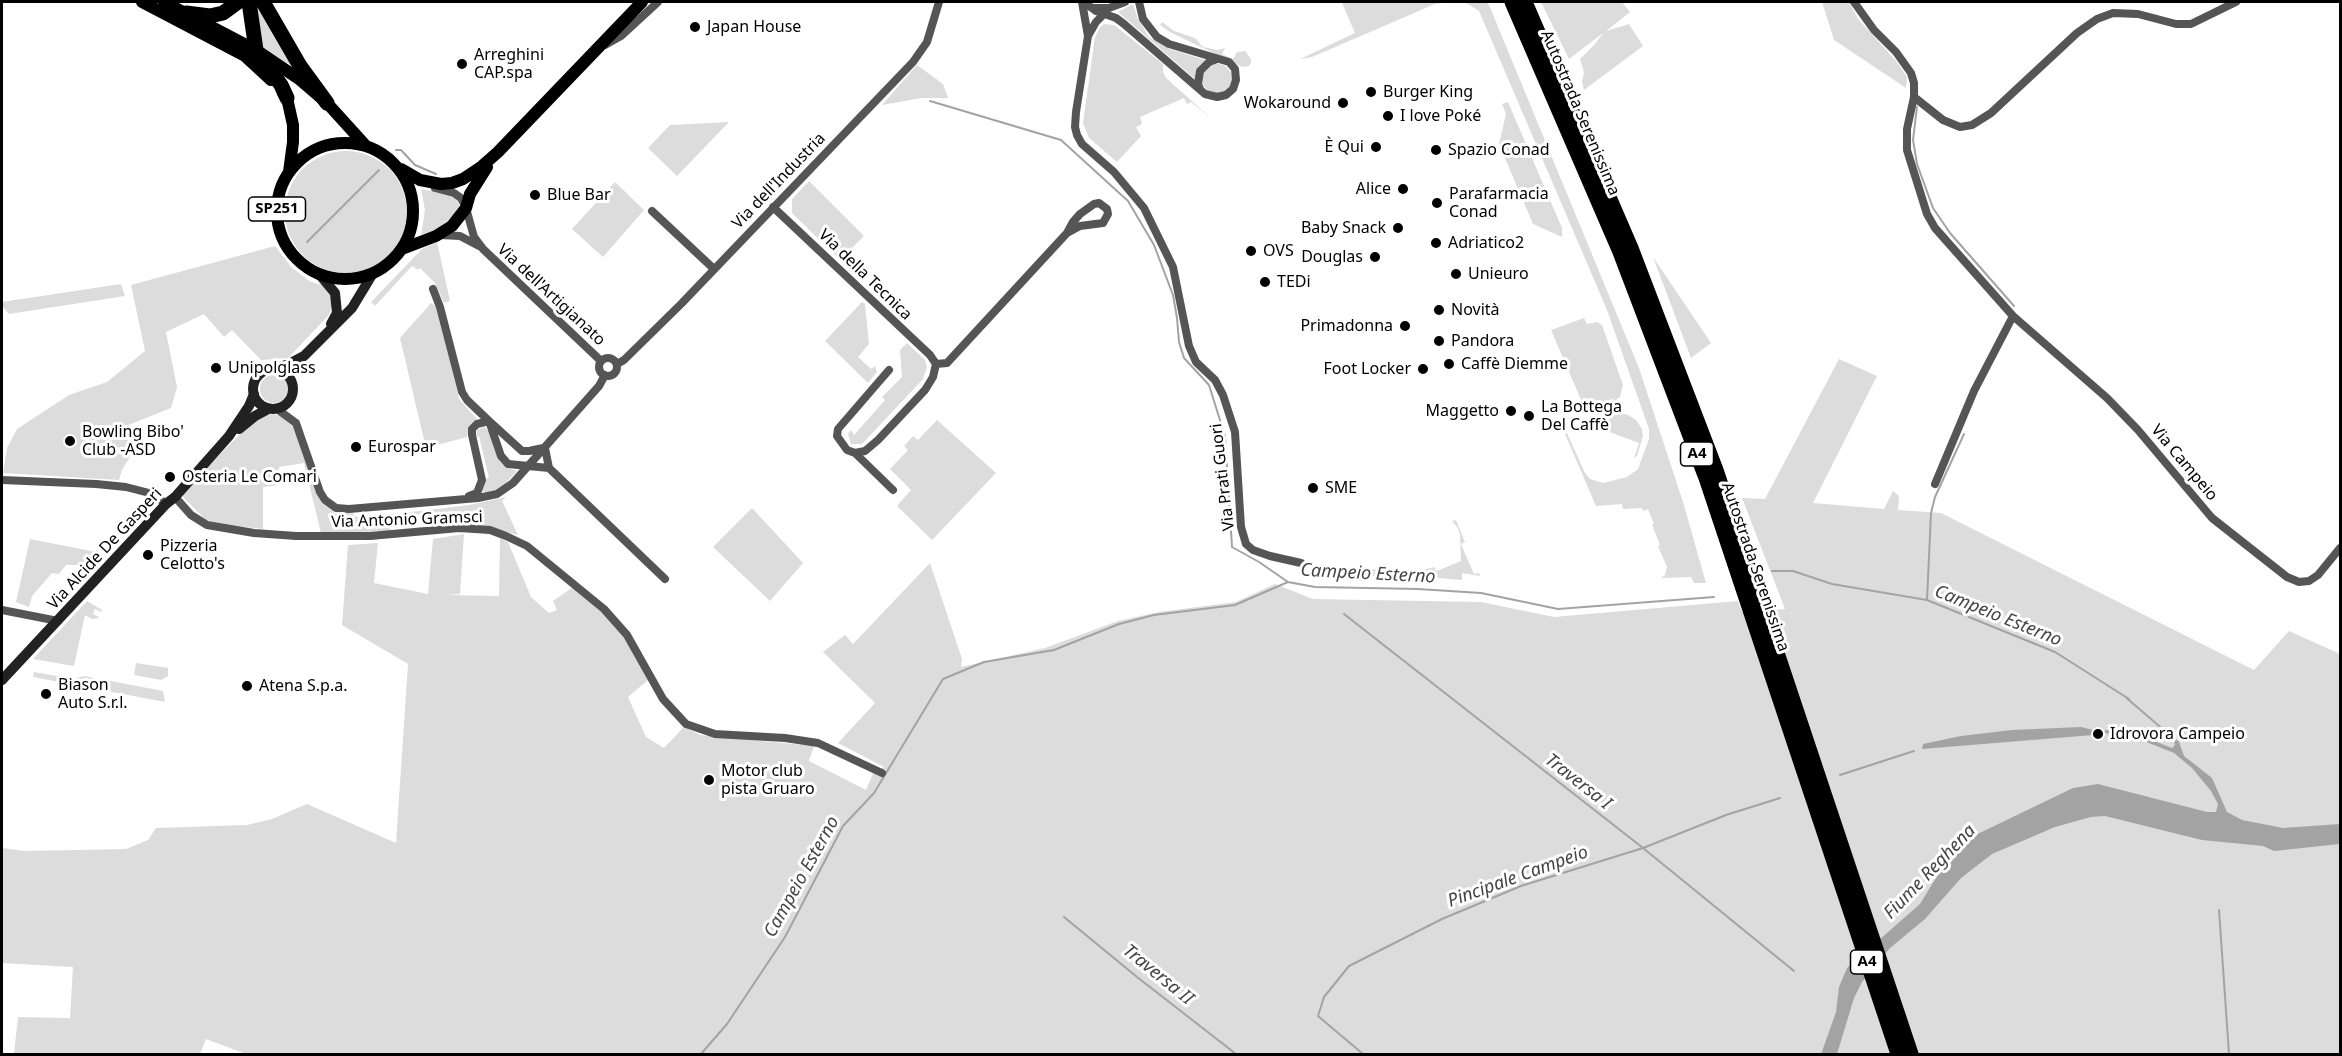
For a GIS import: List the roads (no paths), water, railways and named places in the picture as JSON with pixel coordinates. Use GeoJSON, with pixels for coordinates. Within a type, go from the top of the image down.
{"type":"FeatureCollection","features":[{"type":"Feature","properties":{"kind":"highway"},"geometry":{"type":"LineString","coordinates":[[186,13],[210,16],[223,13],[238,2]]}},
{"type":"Feature","properties":{"kind":"highway"},"geometry":{"type":"LineString","coordinates":[[249,2],[256,50],[281,85],[287,98]]}},
{"type":"Feature","properties":{"kind":"highway"},"geometry":{"type":"LineString","coordinates":[[263,2],[300,66],[327,103]]}},
{"type":"Feature","properties":{"kind":"highway","name":"Autostrada Serenissima"},"geometry":{"type":"LineString","coordinates":[[1512,2],[1570,134],[1664,363],[1859,916]]}},
{"type":"Feature","properties":{"kind":"highway","name":"Autostrada Serenissima"},"geometry":{"type":"LineString","coordinates":[[1525,2],[1626,237],[1683,381],[1748,562],[1887,1003],[1898,1054]]}},
{"type":"Feature","properties":{"kind":"highway","name":"Autostrada Serenissima"},"geometry":{"type":"LineString","coordinates":[[1887,1003],[1911,1054]]}},
{"type":"Feature","properties":{"kind":"main road"},"geometry":{"type":"LineString","coordinates":[[142,2],[245,56],[261,69],[287,98],[293,125],[289,172]]}},
{"type":"Feature","properties":{"kind":"main road"},"geometry":{"type":"LineString","coordinates":[[164,2],[256,50],[299,79],[327,103],[366,146]]}},
{"type":"Feature","properties":{"kind":"main road","name":"SP251"},"geometry":{"type":"LineString","coordinates":[[397,167],[420,180],[432,183],[452,183],[463,179],[498,152],[642,2]]}},
{"type":"Feature","properties":{"kind":"main road","name":"SP251"},"geometry":{"type":"LineString","coordinates":[[320,275],[346,280],[372,275],[389,264],[402,249],[411,232],[414,214],[412,195],[405,178],[383,154],[366,146],[346,143],[320,148],[303,158],[289,172],[281,188],[277,205],[278,223],[283,239],[292,254],[333,288],[338,305],[337,313],[327,331]]}},
{"type":"Feature","properties":{"kind":"main road","name":"SP251"},"geometry":{"type":"LineString","coordinates":[[402,249],[436,236],[452,226],[465,208],[480,177],[498,152]]}},
{"type":"Feature","properties":{"kind":"main road","name":"SP251"},"geometry":{"type":"LineString","coordinates":[[304,356],[352,308],[372,275]]}},
{"type":"Feature","properties":{"kind":"main road"},"geometry":{"type":"LineString","coordinates":[[273,369],[283,371],[292,382],[294,390],[288,404],[273,409],[258,402],[254,394],[254,383],[259,375],[273,369],[289,364],[304,356]]}},
{"type":"Feature","properties":{"kind":"main road"},"geometry":{"type":"LineString","coordinates":[[292,382],[304,356]]}},
{"type":"Feature","properties":{"kind":"main road","name":"Via Alcide De Gasperi"},"geometry":{"type":"LineString","coordinates":[[2,680],[229,436],[249,406],[254,394]]}},
{"type":"Feature","properties":{"kind":"main road","name":"Via Alcide De Gasperi"},"geometry":{"type":"LineString","coordinates":[[229,436],[255,416],[273,409]]}},
{"type":"Feature","properties":{"kind":"street"},"geometry":{"type":"LineString","coordinates":[[596,51],[621,36],[658,2]]}},
{"type":"Feature","properties":{"kind":"street","name":"Via dell'Industria"},"geometry":{"type":"LineString","coordinates":[[617,364],[624,360],[714,269],[913,62],[927,42],[939,2]]}},
{"type":"Feature","properties":{"kind":"street","name":"Via Prati Guori"},"geometry":{"type":"LineString","coordinates":[[1083,2],[1103,15],[1116,18],[1124,24],[1200,90]]}},
{"type":"Feature","properties":{"kind":"street","name":"Via Prati Guori"},"geometry":{"type":"LineString","coordinates":[[1083,2],[1088,36],[1076,112],[1077,135],[1082,144],[1114,172],[1144,208],[1173,267],[1190,346],[1196,362],[1215,380],[1223,395],[1234,432],[1241,528],[1246,544],[1253,550],[1270,556],[1301,563]]}},
{"type":"Feature","properties":{"kind":"street"},"geometry":{"type":"LineString","coordinates":[[1091,8],[1109,8],[1125,2]]}},
{"type":"Feature","properties":{"kind":"street","name":"Via Campeio"},"geometry":{"type":"LineString","coordinates":[[1854,2],[1874,30],[1906,64],[1914,83],[1914,97],[1907,129],[1907,150],[1927,214],[1935,228],[2013,316],[2115,406],[2212,518],[2287,577],[2299,582],[2309,581],[2318,575],[2340,548]]}},
{"type":"Feature","properties":{"kind":"street"},"geometry":{"type":"LineString","coordinates":[[1914,97],[1943,120],[1960,127],[1972,125],[1991,113],[2077,33],[2097,19],[2113,13],[2138,14],[2176,24],[2191,24],[2236,2]]}},
{"type":"Feature","properties":{"kind":"street"},"geometry":{"type":"LineString","coordinates":[[1139,5],[1147,27],[1169,44],[1217,58],[1229,62],[1235,69],[1236,80],[1233,89],[1226,95],[1217,97],[1204,94],[1198,84],[1200,71],[1217,58]]}},
{"type":"Feature","properties":{"kind":"street","name":"Via Prati Guori"},"geometry":{"type":"LineString","coordinates":[[1088,36],[1103,15]]}},
{"type":"Feature","properties":{"kind":"street"},"geometry":{"type":"LineString","coordinates":[[405,178],[454,193],[465,208],[471,229],[483,249]]}},
{"type":"Feature","properties":{"kind":"street"},"geometry":{"type":"LineString","coordinates":[[855,453],[865,451],[878,440],[925,390],[933,377],[936,364],[946,363],[1067,233],[1073,222],[1086,209],[1099,203],[1107,209],[1107,219],[1103,223],[1080,226],[1067,233]]}},
{"type":"Feature","properties":{"kind":"street","name":"Via della Tecnica"},"geometry":{"type":"LineString","coordinates":[[774,207],[930,355],[936,364]]}},
{"type":"Feature","properties":{"kind":"street"},"geometry":{"type":"LineString","coordinates":[[652,211],[714,269]]}},
{"type":"Feature","properties":{"kind":"street"},"geometry":{"type":"LineString","coordinates":[[436,236],[446,234],[460,236],[483,249]]}},
{"type":"Feature","properties":{"kind":"street","name":"Via dell'Artigianato"},"geometry":{"type":"LineString","coordinates":[[483,249],[602,361]]}},
{"type":"Feature","properties":{"kind":"street"},"geometry":{"type":"LineString","coordinates":[[433,289],[440,307],[462,392],[467,400],[522,451],[529,452],[545,447]]}},
{"type":"Feature","properties":{"kind":"street"},"geometry":{"type":"LineString","coordinates":[[1935,484],[1974,391],[2013,316]]}},
{"type":"Feature","properties":{"kind":"street"},"geometry":{"type":"LineString","coordinates":[[610,358],[617,364],[615,373],[611,376],[605,375],[600,369],[602,361],[610,358]]}},
{"type":"Feature","properties":{"kind":"street"},"geometry":{"type":"LineString","coordinates":[[888,370],[838,429],[837,436],[847,450],[855,453],[893,490]]}},
{"type":"Feature","properties":{"kind":"street"},"geometry":{"type":"LineString","coordinates":[[273,409],[296,423],[320,492],[325,500],[336,508],[409,504],[492,495],[505,490],[599,386],[605,375]]}},
{"type":"Feature","properties":{"kind":"street"},"geometry":{"type":"LineString","coordinates":[[489,421],[501,456],[506,462],[512,466],[549,468]]}},
{"type":"Feature","properties":{"kind":"street"},"geometry":{"type":"LineString","coordinates":[[463,497],[477,493],[482,486],[472,432],[477,424],[489,421]]}},
{"type":"Feature","properties":{"kind":"street"},"geometry":{"type":"LineString","coordinates":[[545,447],[549,468],[665,579]]}},
{"type":"Feature","properties":{"kind":"street","name":"Via Antonio Gramsci"},"geometry":{"type":"LineString","coordinates":[[2,480],[126,487],[170,501],[207,525],[254,533],[296,536],[370,536],[459,528],[490,530],[527,546],[604,609],[627,635],[663,699],[686,724],[716,734],[785,738],[818,743],[882,773]]}},
{"type":"Feature","properties":{"kind":"street"},"geometry":{"type":"LineString","coordinates":[[2,610],[58,621]]}},
{"type":"Feature","properties":{"kind":"waterway"},"geometry":{"type":"LineString","coordinates":[[930,101],[1061,140],[1128,201],[1154,245],[1173,295],[1179,342],[1184,358],[1209,385],[1225,436],[1232,547],[1288,582]]}},
{"type":"Feature","properties":{"kind":"waterway"},"geometry":{"type":"LineString","coordinates":[[1917,107],[1913,140],[1917,164],[1933,208],[1950,233],[2014,306]]}},
{"type":"Feature","properties":{"kind":"waterway"},"geometry":{"type":"LineString","coordinates":[[396,150],[401,150],[415,165],[436,174]]}},
{"type":"Feature","properties":{"kind":"waterway"},"geometry":{"type":"LineString","coordinates":[[307,242],[379,170]]}},
{"type":"Feature","properties":{"kind":"waterway"},"geometry":{"type":"LineString","coordinates":[[1927,600],[1931,513],[1935,497],[1964,434]]}},
{"type":"Feature","properties":{"kind":"waterway","name":"Campeio Esterno"},"geometry":{"type":"LineString","coordinates":[[1772,571],[1793,571],[1832,584],[1927,600],[2055,652],[2129,699]]}},
{"type":"Feature","properties":{"kind":"waterway","name":"Campeio Esterno"},"geometry":{"type":"LineString","coordinates":[[701,1054],[727,1024],[785,937],[843,826],[874,793],[943,679],[984,662],[1054,650],[1119,624],[1154,615],[1235,605],[1288,582],[1315,587],[1481,593],[1558,609],[1714,597]]}},
{"type":"Feature","properties":{"kind":"waterway","name":"Traversa I"},"geometry":{"type":"LineString","coordinates":[[1344,614],[1643,848],[1794,971]]}},
{"type":"Feature","properties":{"kind":"waterway","name":"Pincipale Campeio"},"geometry":{"type":"LineString","coordinates":[[1840,775],[1914,751]]}},
{"type":"Feature","properties":{"kind":"waterway","name":"Pincipale Campeio"},"geometry":{"type":"LineString","coordinates":[[1363,1054],[1318,1016],[1324,997],[1349,966],[1442,919],[1521,886],[1643,848],[1726,815],[1780,798]]}},
{"type":"Feature","properties":{"kind":"waterway"},"geometry":{"type":"LineString","coordinates":[[2219,910],[2229,1054]]}},
{"type":"Feature","properties":{"kind":"waterway","name":"Traversa II"},"geometry":{"type":"LineString","coordinates":[[1064,917],[1236,1054]]}},
{"type":"Feature","properties":{"kind":"place","name":"Japan House"},"geometry":{"type":"Point","coordinates":[695,27]}},
{"type":"Feature","properties":{"kind":"place","name":"Arreghini CAP.spa"},"geometry":{"type":"Point","coordinates":[462,64]}},
{"type":"Feature","properties":{"kind":"place","name":"Burger King"},"geometry":{"type":"Point","coordinates":[1371,92]}},
{"type":"Feature","properties":{"kind":"place","name":"Wokaround"},"geometry":{"type":"Point","coordinates":[1343,103]}},
{"type":"Feature","properties":{"kind":"place","name":"I love Poké"},"geometry":{"type":"Point","coordinates":[1388,116]}},
{"type":"Feature","properties":{"kind":"place","name":"È Qui"},"geometry":{"type":"Point","coordinates":[1376,147]}},
{"type":"Feature","properties":{"kind":"place","name":"Spazio Conad"},"geometry":{"type":"Point","coordinates":[1436,150]}},
{"type":"Feature","properties":{"kind":"place","name":"Alice"},"geometry":{"type":"Point","coordinates":[1403,189]}},
{"type":"Feature","properties":{"kind":"place","name":"Blue Bar"},"geometry":{"type":"Point","coordinates":[535,195]}},
{"type":"Feature","properties":{"kind":"place","name":"Parafarmacia Conad"},"geometry":{"type":"Point","coordinates":[1437,203]}},
{"type":"Feature","properties":{"kind":"place","name":"Baby Snack"},"geometry":{"type":"Point","coordinates":[1398,228]}},
{"type":"Feature","properties":{"kind":"place","name":"Adriatico2"},"geometry":{"type":"Point","coordinates":[1436,243]}},
{"type":"Feature","properties":{"kind":"place","name":"OVS"},"geometry":{"type":"Point","coordinates":[1251,251]}},
{"type":"Feature","properties":{"kind":"place","name":"Douglas"},"geometry":{"type":"Point","coordinates":[1375,257]}},
{"type":"Feature","properties":{"kind":"place","name":"Unieuro"},"geometry":{"type":"Point","coordinates":[1456,274]}},
{"type":"Feature","properties":{"kind":"place","name":"TEDi"},"geometry":{"type":"Point","coordinates":[1265,282]}},
{"type":"Feature","properties":{"kind":"place","name":"Novità"},"geometry":{"type":"Point","coordinates":[1439,310]}},
{"type":"Feature","properties":{"kind":"place","name":"Primadonna"},"geometry":{"type":"Point","coordinates":[1405,326]}},
{"type":"Feature","properties":{"kind":"place","name":"Pandora"},"geometry":{"type":"Point","coordinates":[1439,341]}},
{"type":"Feature","properties":{"kind":"place","name":"Caffè Diemme"},"geometry":{"type":"Point","coordinates":[1449,364]}},
{"type":"Feature","properties":{"kind":"place","name":"Unipolglass"},"geometry":{"type":"Point","coordinates":[216,368]}},
{"type":"Feature","properties":{"kind":"place","name":"Foot Locker"},"geometry":{"type":"Point","coordinates":[1423,369]}},
{"type":"Feature","properties":{"kind":"place","name":"Maggetto"},"geometry":{"type":"Point","coordinates":[1511,411]}},
{"type":"Feature","properties":{"kind":"place","name":"La Bottega Del Caffè"},"geometry":{"type":"Point","coordinates":[1529,416]}},
{"type":"Feature","properties":{"kind":"place","name":"Bowling Bibo' Club -ASD"},"geometry":{"type":"Point","coordinates":[70,441]}},
{"type":"Feature","properties":{"kind":"place","name":"Eurospar"},"geometry":{"type":"Point","coordinates":[356,447]}},
{"type":"Feature","properties":{"kind":"place","name":"Osteria Le Comari"},"geometry":{"type":"Point","coordinates":[170,477]}},
{"type":"Feature","properties":{"kind":"place","name":"SME"},"geometry":{"type":"Point","coordinates":[1313,488]}},
{"type":"Feature","properties":{"kind":"place","name":"Pizzeria Celotto's"},"geometry":{"type":"Point","coordinates":[148,555]}},
{"type":"Feature","properties":{"kind":"place","name":"Atena S.p.a."},"geometry":{"type":"Point","coordinates":[247,686]}},
{"type":"Feature","properties":{"kind":"place","name":"Biason Auto S.r.l."},"geometry":{"type":"Point","coordinates":[46,694]}},
{"type":"Feature","properties":{"kind":"place","name":"Idrovora Campeio"},"geometry":{"type":"Point","coordinates":[2098,734]}},
{"type":"Feature","properties":{"kind":"place","name":"Motor club pista Gruaro"},"geometry":{"type":"Point","coordinates":[709,780]}},
{"type":"Feature","properties":{"kind":"water label","name":"Fiume Reghena"},"geometry":{"type":"Point","coordinates":[1930,872]}}]}
